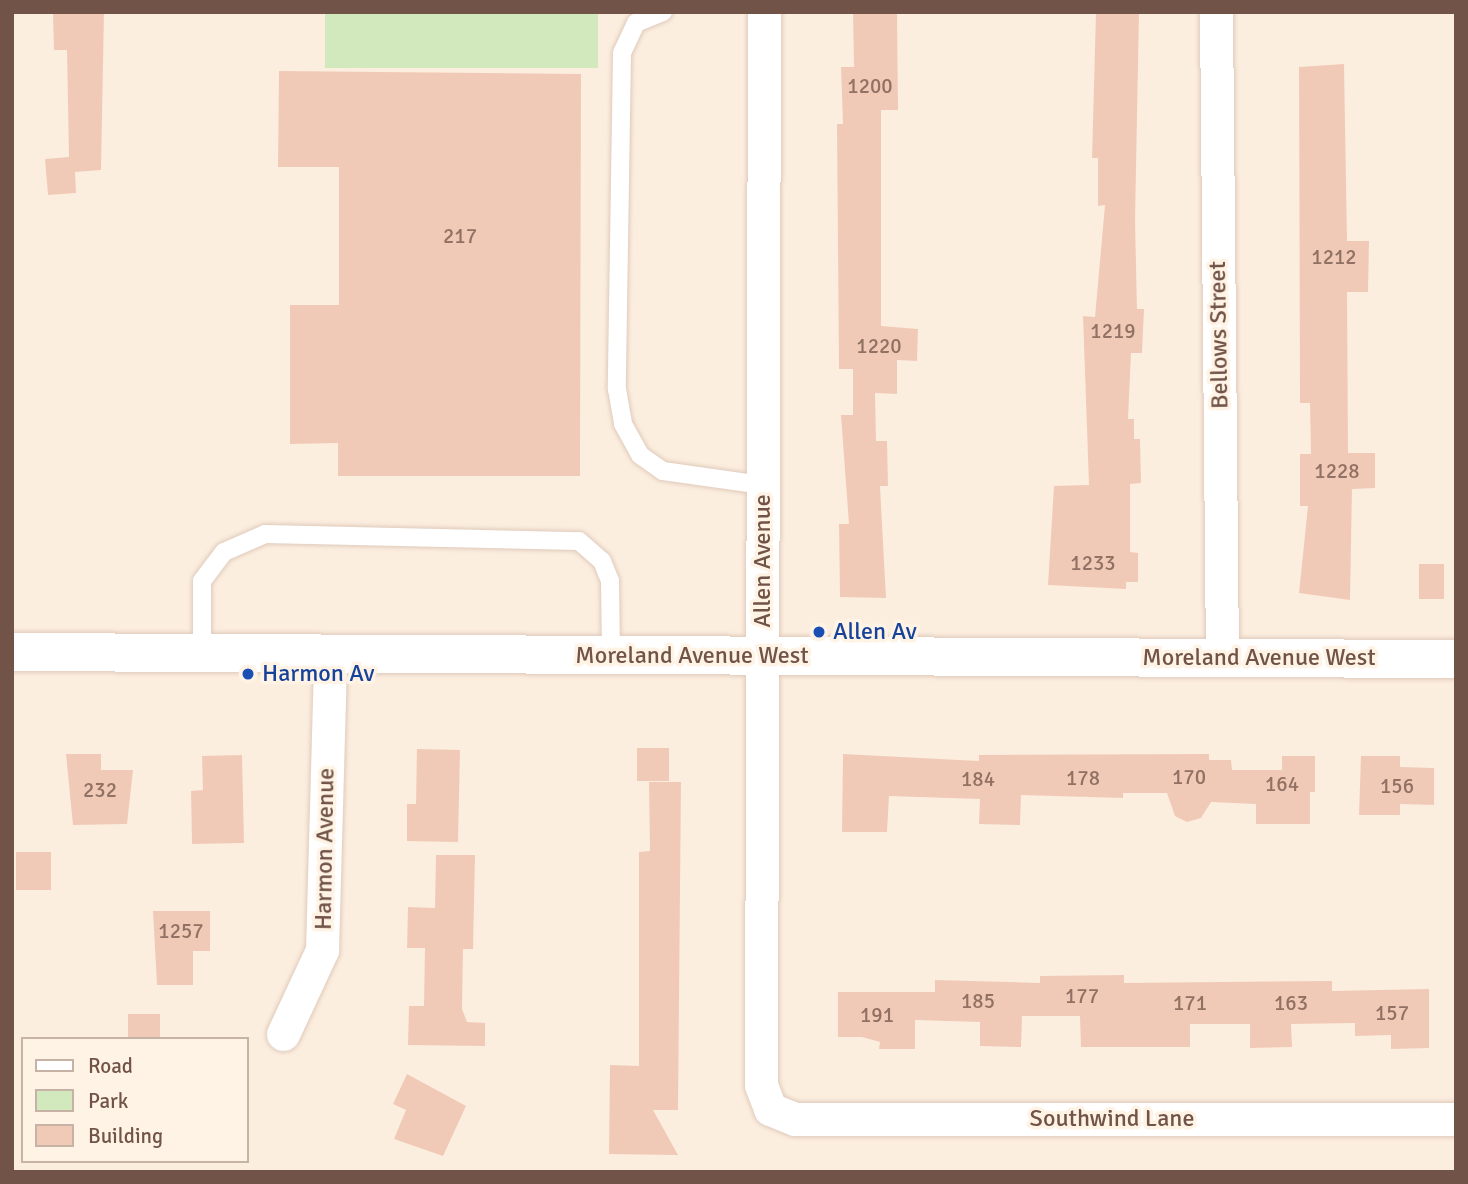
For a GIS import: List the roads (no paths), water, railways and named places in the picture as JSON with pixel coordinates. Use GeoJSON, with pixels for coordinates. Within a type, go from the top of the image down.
{"type":"FeatureCollection","features":[{"type":"Feature","properties":{"kind":"street","name":"Allen Avenue"},"geometry":{"type":"LineString","coordinates":[[764,12],[761,1085],[770,1109]]}},
{"type":"Feature","properties":{"kind":"street","name":"Bellows Street"},"geometry":{"type":"LineString","coordinates":[[1216,12],[1223,658]]}},
{"type":"Feature","properties":{"kind":"street","name":"Moreland Avenue West"},"geometry":{"type":"LineString","coordinates":[[12,652],[1456,659]]}},
{"type":"Feature","properties":{"kind":"street","name":"Harmon Avenue"},"geometry":{"type":"LineString","coordinates":[[283,1034],[322,950],[330,655]]}},
{"type":"Feature","properties":{"kind":"street","name":"Southwind Lane"},"geometry":{"type":"LineString","coordinates":[[770,1109],[795,1119],[1456,1119]]}},
{"type":"Feature","properties":{"kind":"lane"},"geometry":{"type":"LineString","coordinates":[[663,12],[636,23],[622,53],[617,389],[623,424],[640,455],[663,471],[763,485]]}},
{"type":"Feature","properties":{"kind":"lane"},"geometry":{"type":"LineString","coordinates":[[202,654],[202,581],[224,552],[265,534],[579,541],[602,561],[610,580],[611,656]]}},
{"type":"Feature","properties":{"kind":"place","name":"Allen Av"},"geometry":{"type":"Point","coordinates":[819,632]}},
{"type":"Feature","properties":{"kind":"place","name":"Harmon Av"},"geometry":{"type":"Point","coordinates":[248,674]}}]}
